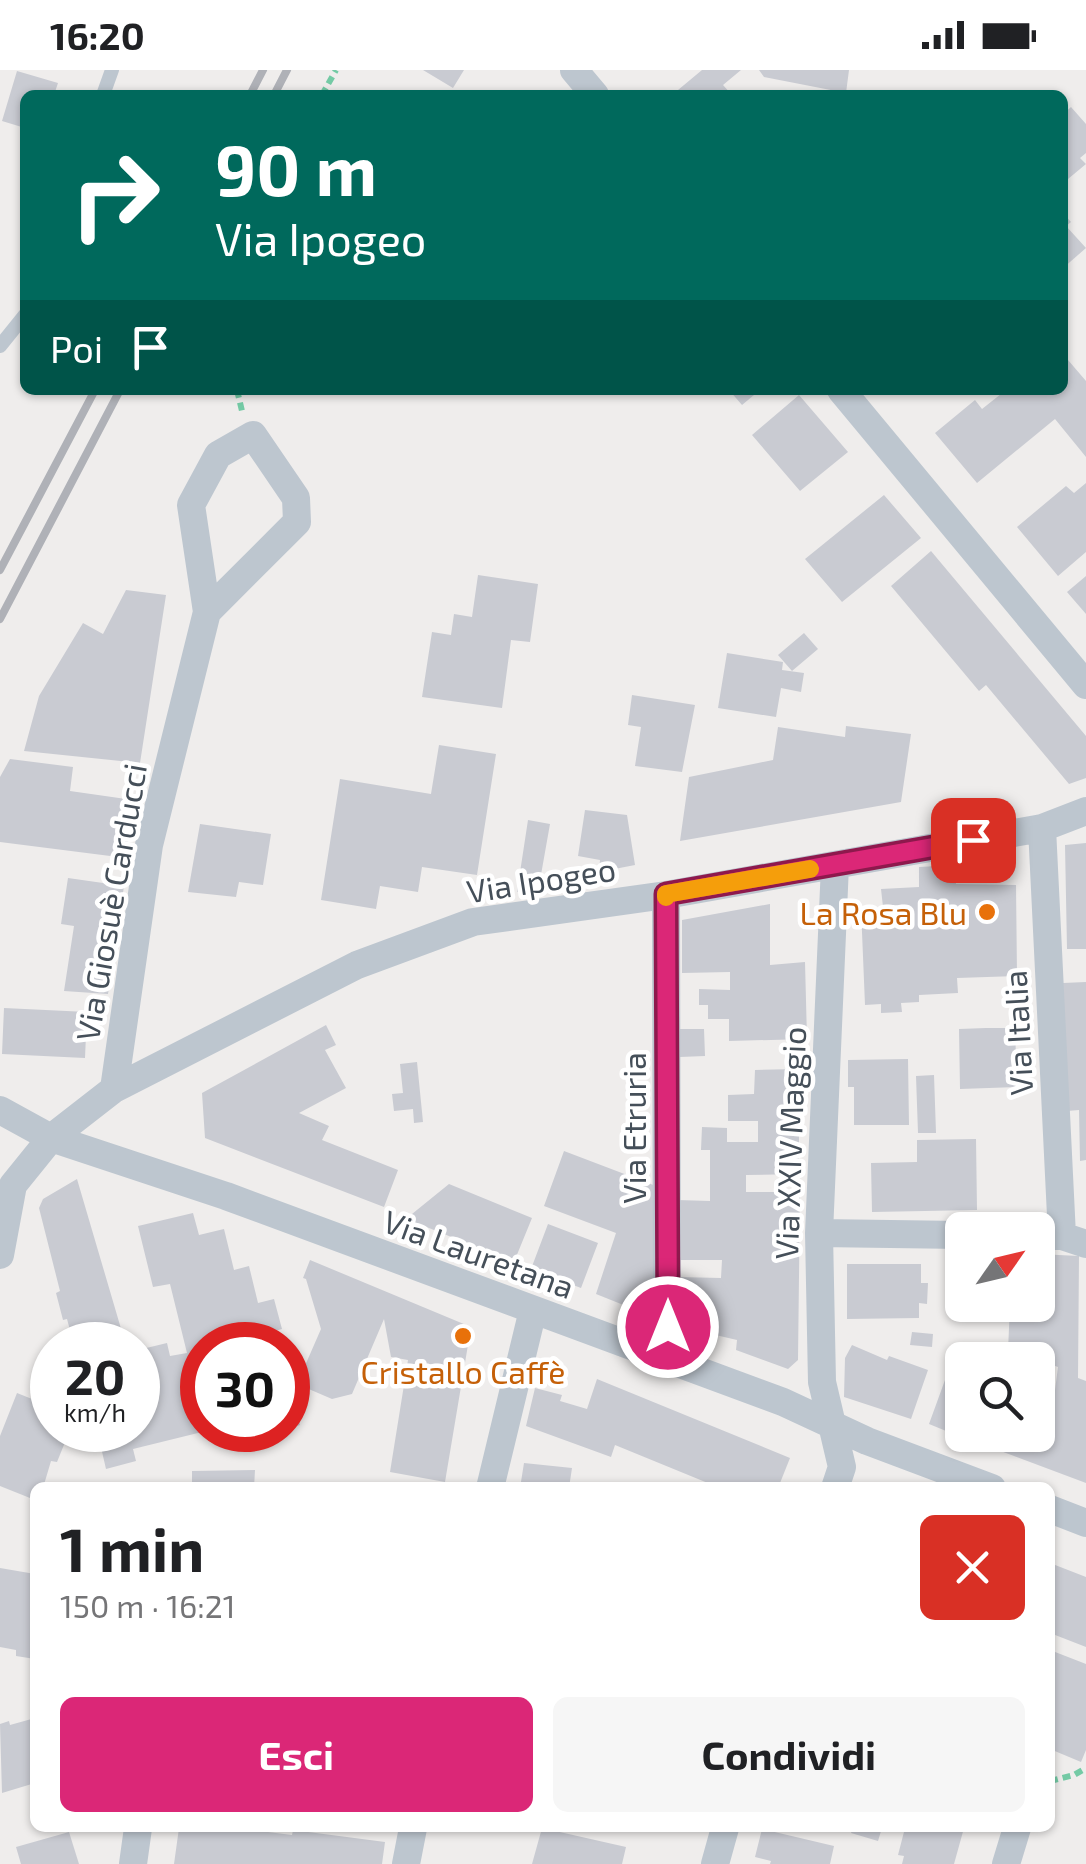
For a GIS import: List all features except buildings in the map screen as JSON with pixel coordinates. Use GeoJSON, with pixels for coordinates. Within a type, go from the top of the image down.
{"type":"FeatureCollection","features":[{"type":"Feature","properties":{"kind":"street"},"geometry":{"type":"LineString","coordinates":[[574,70],[591,90]]}},
{"type":"Feature","properties":{"kind":"street"},"geometry":{"type":"LineString","coordinates":[[844,395],[1086,684]]}},
{"type":"Feature","properties":{"kind":"street","name":"Via Giosuè Carducci"},"geometry":{"type":"LineString","coordinates":[[114,1089],[149,845],[207,612],[190,505],[218,455],[253,435],[296,498],[296,522],[207,612]]}},
{"type":"Feature","properties":{"kind":"street","name":"Via Ipogeo"},"geometry":{"type":"LineString","coordinates":[[50,1138],[114,1089],[357,964],[473,922],[666,894],[1042,828],[1086,811]]}},
{"type":"Feature","properties":{"kind":"street","name":"Via Italia"},"geometry":{"type":"LineString","coordinates":[[1042,828],[1062,1239]]}},
{"type":"Feature","properties":{"kind":"street","name":"Via XXIV Maggio"},"geometry":{"type":"LineString","coordinates":[[835,864],[819,1234],[822,1382],[842,1468],[837,1482]]}},
{"type":"Feature","properties":{"kind":"street","name":"Via Etruria"},"geometry":{"type":"LineString","coordinates":[[666,894],[667,1361]]}},
{"type":"Feature","properties":{"kind":"street","name":"Via Lauretana"},"geometry":{"type":"LineString","coordinates":[[0,1110],[50,1138],[226,1196],[533,1310],[976,1482]]}},
{"type":"Feature","properties":{"kind":"street"},"geometry":{"type":"LineString","coordinates":[[0,1256],[13,1185],[50,1138]]}},
{"type":"Feature","properties":{"kind":"street"},"geometry":{"type":"LineString","coordinates":[[819,1234],[945,1235]]}},
{"type":"Feature","properties":{"kind":"street"},"geometry":{"type":"LineString","coordinates":[[491,1482],[533,1310]]}},
{"type":"Feature","properties":{"kind":"street"},"geometry":{"type":"LineString","coordinates":[[1055,1511],[1086,1522]]}},
{"type":"Feature","properties":{"kind":"street"},"geometry":{"type":"LineString","coordinates":[[133,1864],[137,1832]]}},
{"type":"Feature","properties":{"kind":"street"},"geometry":{"type":"LineString","coordinates":[[406,1864],[412,1832]]}},
{"type":"Feature","properties":{"kind":"street"},"geometry":{"type":"LineString","coordinates":[[715,1864],[724,1832]]}},
{"type":"Feature","properties":{"kind":"street"},"geometry":{"type":"LineString","coordinates":[[1006,1864],[1016,1832]]}},
{"type":"Feature","properties":{"kind":"lane"},"geometry":{"type":"LineString","coordinates":[[0,346],[20,321]]}},
{"type":"Feature","properties":{"kind":"path"},"geometry":{"type":"LineString","coordinates":[[1055,1780],[1086,1768]]}},
{"type":"Feature","properties":{"kind":"railway"},"geometry":{"type":"LineString","coordinates":[[253,90],[263,70]]}},
{"type":"Feature","properties":{"kind":"railway"},"geometry":{"type":"LineString","coordinates":[[277,90],[287,70]]}},
{"type":"Feature","properties":{"kind":"railway"},"geometry":{"type":"LineString","coordinates":[[0,570],[92,395]]}},
{"type":"Feature","properties":{"kind":"railway"},"geometry":{"type":"LineString","coordinates":[[0,619],[117,395]]}},
{"type":"Feature","properties":{"kind":"slow traffic"},"geometry":{"type":"LineString","coordinates":[[666,897],[810,869]]}},
{"type":"Feature","properties":{"kind":"place","name":"La Rosa Blu"},"geometry":{"type":"Point","coordinates":[987,912]}},
{"type":"Feature","properties":{"kind":"place","name":"Cristallo Caffè"},"geometry":{"type":"Point","coordinates":[463,1336]}},
{"type":"Feature","properties":{"kind":"route"},"geometry":{"type":"LineString","coordinates":[[668,1327],[666,894],[973,840]]}}]}
